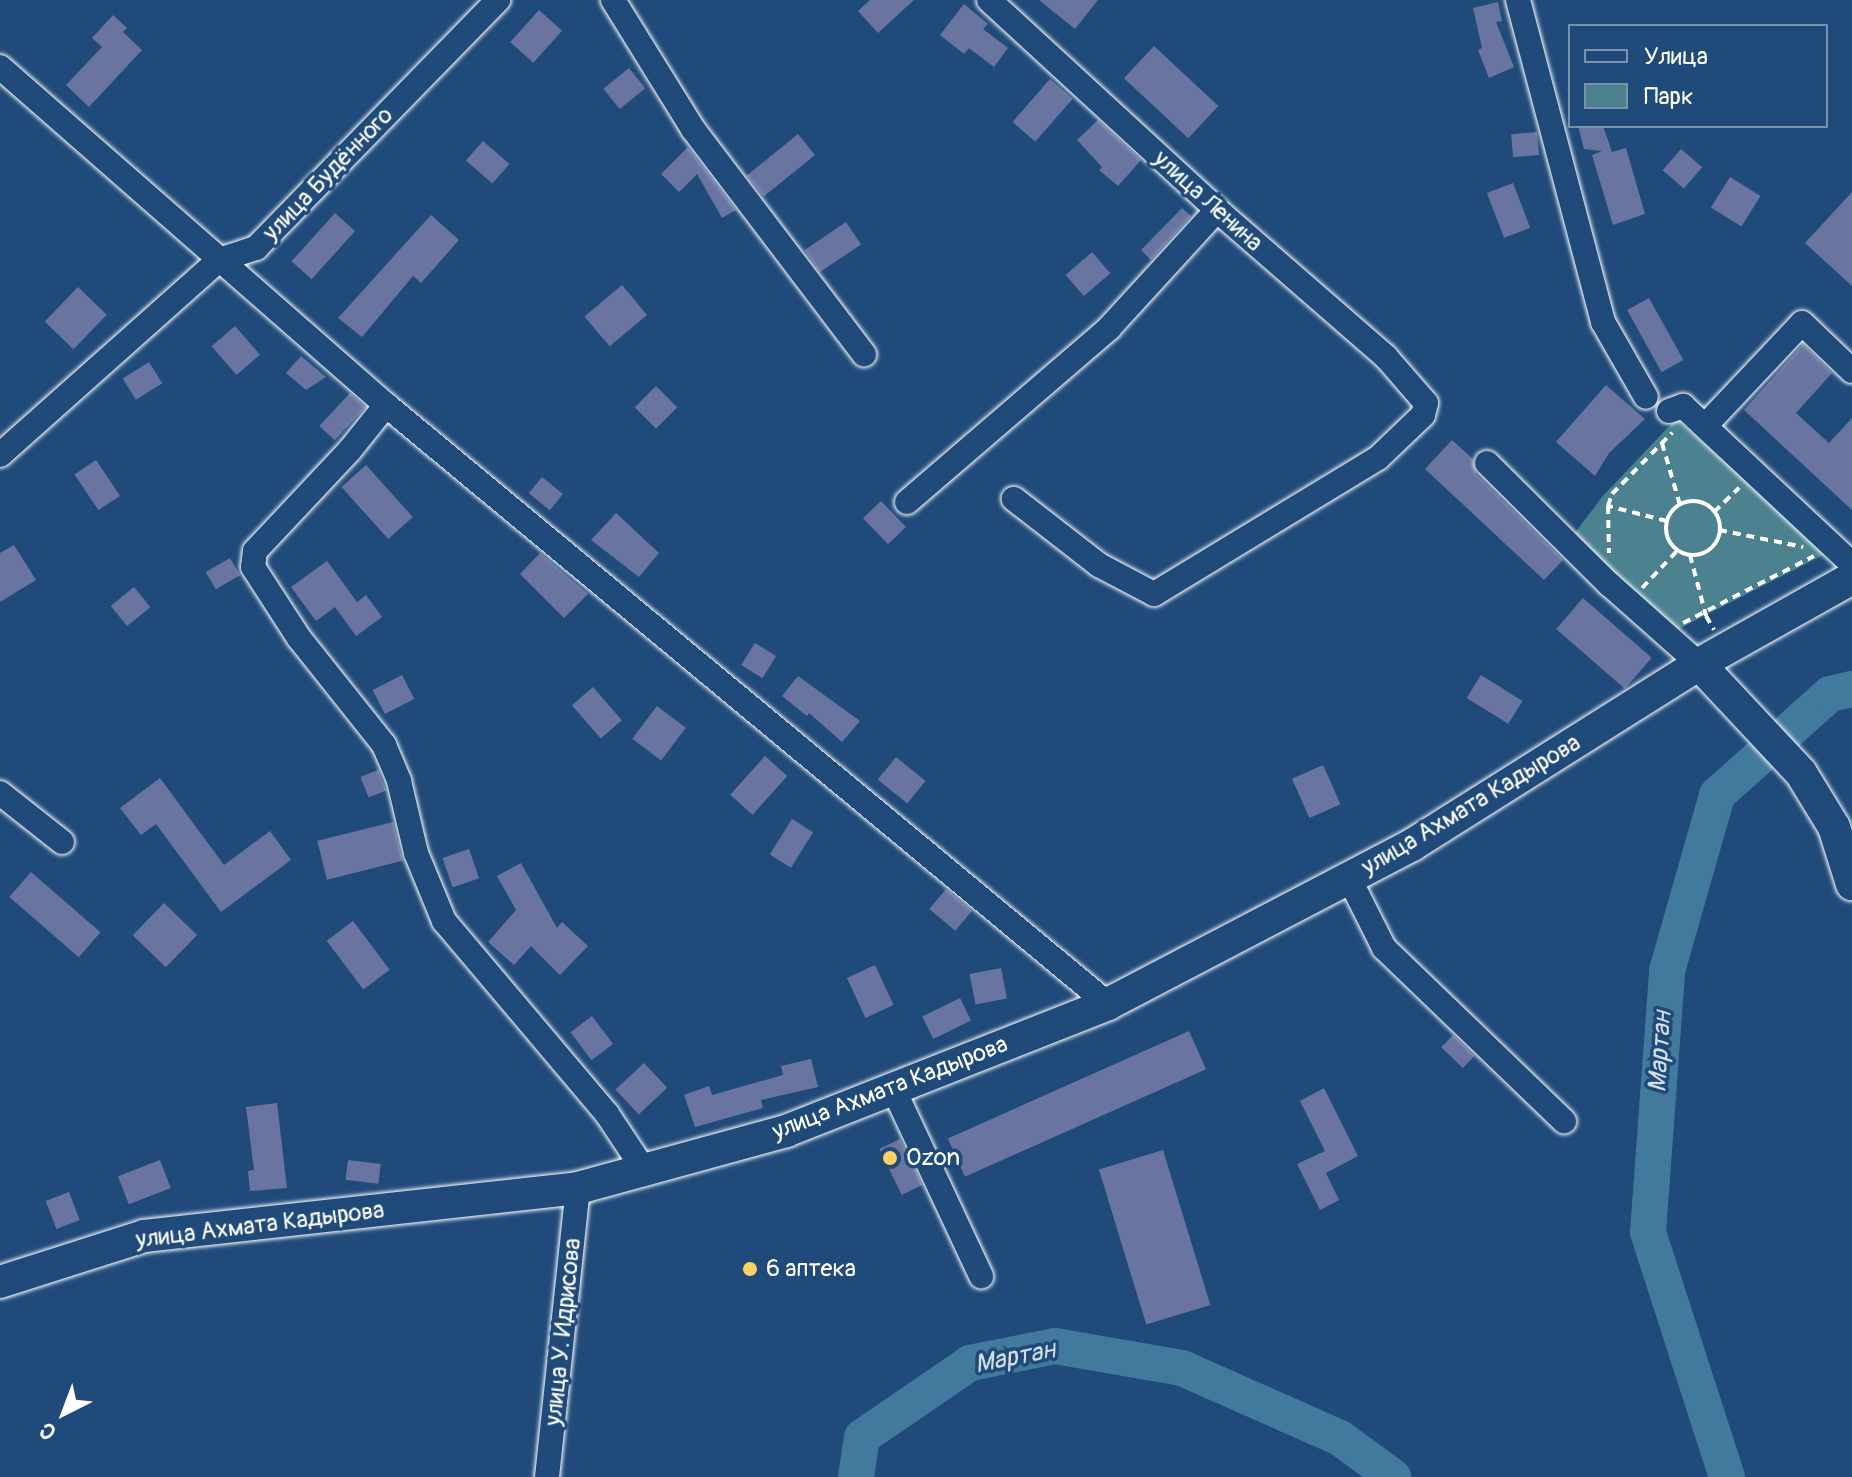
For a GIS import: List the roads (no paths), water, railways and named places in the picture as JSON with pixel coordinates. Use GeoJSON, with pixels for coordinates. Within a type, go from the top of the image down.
{"type":"FeatureCollection","features":[{"type":"Feature","properties":{"kind":"main road","name":"улица Ахмата Кадырова"},"geometry":{"type":"LineString","coordinates":[[0,1282],[144,1236],[578,1188],[786,1131],[1108,1004],[1412,845],[1699,664],[1852,578]]}},
{"type":"Feature","properties":{"kind":"main road"},"geometry":{"type":"LineString","coordinates":[[1699,664],[1801,773],[1834,827],[1852,884]]}},
{"type":"Feature","properties":{"kind":"street","name":"улица Будённого"},"geometry":{"type":"LineString","coordinates":[[0,455],[219,260],[256,248],[498,0]]}},
{"type":"Feature","properties":{"kind":"street"},"geometry":{"type":"LineString","coordinates":[[613,0],[693,129],[864,354]]}},
{"type":"Feature","properties":{"kind":"street","name":"улица Ленина"},"geometry":{"type":"LineString","coordinates":[[989,0],[1217,210],[1386,357],[1426,403],[1423,415],[1378,458],[1154,594],[1099,565],[1014,499]]}},
{"type":"Feature","properties":{"kind":"street"},"geometry":{"type":"LineString","coordinates":[[1518,0],[1603,322],[1646,397]]}},
{"type":"Feature","properties":{"kind":"street"},"geometry":{"type":"LineString","coordinates":[[0,67],[386,405],[1108,1004]]}},
{"type":"Feature","properties":{"kind":"street"},"geometry":{"type":"LineString","coordinates":[[907,502],[1109,328],[1217,210]]}},
{"type":"Feature","properties":{"kind":"street"},"geometry":{"type":"LineString","coordinates":[[1705,426],[1802,323],[1852,371]]}},
{"type":"Feature","properties":{"kind":"street"},"geometry":{"type":"LineString","coordinates":[[386,405],[350,450],[255,551],[253,567],[299,638],[384,745],[399,781],[416,853],[444,921],[607,1114],[644,1170]]}},
{"type":"Feature","properties":{"kind":"street"},"geometry":{"type":"LineString","coordinates":[[1674,419],[1683,406],[1852,564]]}},
{"type":"Feature","properties":{"kind":"street"},"geometry":{"type":"LineString","coordinates":[[1487,463],[1609,584],[1699,664]]}},
{"type":"Feature","properties":{"kind":"street"},"geometry":{"type":"LineString","coordinates":[[0,793],[62,842]]}},
{"type":"Feature","properties":{"kind":"street"},"geometry":{"type":"LineString","coordinates":[[1349,878],[1384,948],[1564,1121]]}},
{"type":"Feature","properties":{"kind":"street"},"geometry":{"type":"LineString","coordinates":[[893,1088],[981,1276]]}},
{"type":"Feature","properties":{"kind":"street","name":"улица У. Идрисова"},"geometry":{"type":"LineString","coordinates":[[547,1477],[578,1188]]}},
{"type":"Feature","properties":{"kind":"waterway","name":"Мартан"},"geometry":{"type":"LineString","coordinates":[[1727,1477],[1648,1232],[1667,971],[1717,795],[1830,694],[1852,689]]}},
{"type":"Feature","properties":{"kind":"waterway","name":"Мартан"},"geometry":{"type":"LineString","coordinates":[[856,1477],[862,1437],[970,1363],[1055,1346],[1182,1368],[1340,1438],[1393,1477]]}},
{"type":"Feature","properties":{"kind":"place","name":"Ozon"},"geometry":{"type":"Point","coordinates":[890,1158]}},
{"type":"Feature","properties":{"kind":"place","name":"6 аптека"},"geometry":{"type":"Point","coordinates":[750,1269]}}]}
